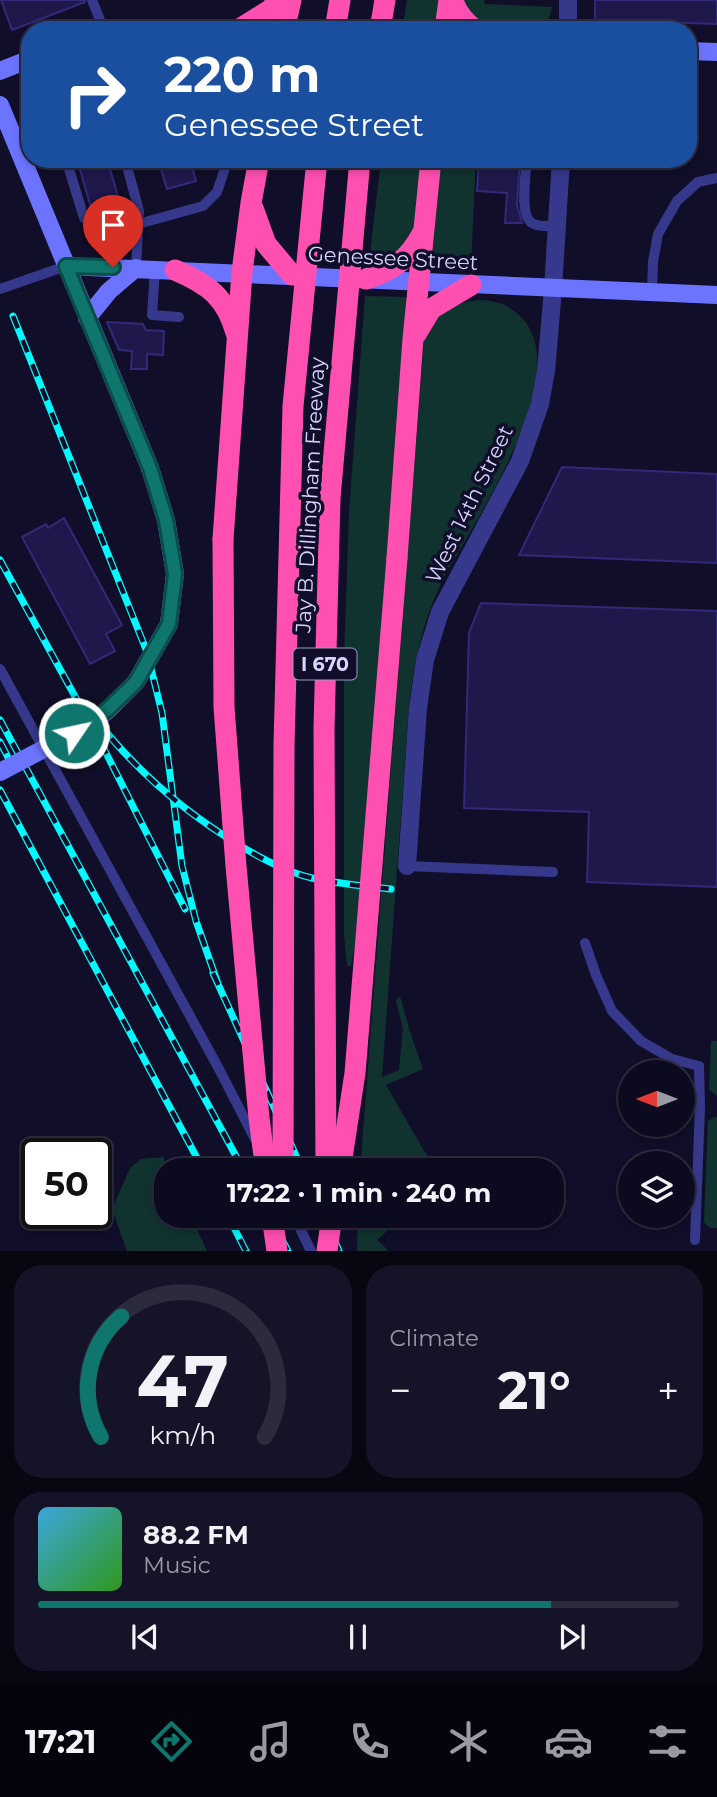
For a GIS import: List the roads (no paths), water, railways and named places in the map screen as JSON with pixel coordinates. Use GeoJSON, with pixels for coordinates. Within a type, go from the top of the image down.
{"type":"FeatureCollection","features":[{"type":"Feature","properties":{"kind":"highway"},"geometry":{"type":"LineString","coordinates":[[253,21],[271,10],[279,0]]}},
{"type":"Feature","properties":{"kind":"highway"},"geometry":{"type":"LineString","coordinates":[[286,21],[291,0]]}},
{"type":"Feature","properties":{"kind":"highway"},"geometry":{"type":"LineString","coordinates":[[336,21],[340,0]]}},
{"type":"Feature","properties":{"kind":"highway"},"geometry":{"type":"LineString","coordinates":[[382,21],[385,0]]}},
{"type":"Feature","properties":{"kind":"highway"},"geometry":{"type":"LineString","coordinates":[[447,21],[451,0]]}},
{"type":"Feature","properties":{"kind":"highway"},"geometry":{"type":"LineString","coordinates":[[451,0],[465,21]]}},
{"type":"Feature","properties":{"kind":"highway"},"geometry":{"type":"LineString","coordinates":[[257,168],[242,272],[223,540],[225,720],[259,1118],[266,1158]]}},
{"type":"Feature","properties":{"kind":"highway","name":"Jay B. Dillingham Freeway"},"geometry":{"type":"LineString","coordinates":[[283,1158],[284,746],[293,406],[316,168]]}},
{"type":"Feature","properties":{"kind":"highway","name":"Jay B. Dillingham Freeway"},"geometry":{"type":"LineString","coordinates":[[326,1158],[324,728],[330,498],[359,168]]}},
{"type":"Feature","properties":{"kind":"highway"},"geometry":{"type":"LineString","coordinates":[[342,1158],[355,1073],[413,339],[430,168]]}},
{"type":"Feature","properties":{"kind":"highway"},"geometry":{"type":"LineString","coordinates":[[251,203],[266,244],[292,275]]}},
{"type":"Feature","properties":{"kind":"highway"},"geometry":{"type":"LineString","coordinates":[[366,279],[387,272],[405,259],[425,229]]}},
{"type":"Feature","properties":{"kind":"highway"},"geometry":{"type":"LineString","coordinates":[[155,269],[196,279],[217,295],[231,314],[237,340]]}},
{"type":"Feature","properties":{"kind":"highway"},"geometry":{"type":"LineString","coordinates":[[413,339],[431,309],[471,285]]}},
{"type":"Feature","properties":{"kind":"highway"},"geometry":{"type":"LineString","coordinates":[[274,1228],[277,1251]]}},
{"type":"Feature","properties":{"kind":"highway"},"geometry":{"type":"LineString","coordinates":[[283,1228],[283,1251]]}},
{"type":"Feature","properties":{"kind":"highway"},"geometry":{"type":"LineString","coordinates":[[326,1228],[326,1251]]}},
{"type":"Feature","properties":{"kind":"highway"},"geometry":{"type":"LineString","coordinates":[[326,1251],[330,1228]]}},
{"type":"Feature","properties":{"kind":"main road"},"geometry":{"type":"LineString","coordinates":[[697,51],[717,52]]}},
{"type":"Feature","properties":{"kind":"main road"},"geometry":{"type":"LineString","coordinates":[[0,71],[21,63]]}},
{"type":"Feature","properties":{"kind":"main road"},"geometry":{"type":"LineString","coordinates":[[0,105],[6,138],[66,266],[150,468],[166,520],[175,574],[169,624],[136,682],[107,710],[74,733],[0,772]]}},
{"type":"Feature","properties":{"kind":"main road","name":"Genessee Street"},"geometry":{"type":"LineString","coordinates":[[66,266],[717,295]]}},
{"type":"Feature","properties":{"kind":"main road"},"geometry":{"type":"LineString","coordinates":[[87,318],[109,290],[155,269]]}},
{"type":"Feature","properties":{"kind":"street"},"geometry":{"type":"LineString","coordinates":[[568,0],[568,21]]}},
{"type":"Feature","properties":{"kind":"street","name":"West 14th Street"},"geometry":{"type":"LineString","coordinates":[[407,866],[418,708],[425,660],[440,612],[520,461],[540,404],[554,289],[560,168]]}},
{"type":"Feature","properties":{"kind":"lane"},"geometry":{"type":"LineString","coordinates":[[92,0],[100,21]]}},
{"type":"Feature","properties":{"kind":"lane"},"geometry":{"type":"LineString","coordinates":[[69,168],[84,218],[101,223],[138,224],[203,206],[218,192],[225,168]]}},
{"type":"Feature","properties":{"kind":"lane"},"geometry":{"type":"LineString","coordinates":[[127,168],[139,211],[138,224],[155,269],[152,315],[179,317]]}},
{"type":"Feature","properties":{"kind":"lane"},"geometry":{"type":"LineString","coordinates":[[526,168],[524,212],[528,221],[535,225],[557,226]]}},
{"type":"Feature","properties":{"kind":"lane"},"geometry":{"type":"LineString","coordinates":[[652,292],[658,234],[677,201],[698,182],[717,178]]}},
{"type":"Feature","properties":{"kind":"lane"},"geometry":{"type":"LineString","coordinates":[[0,289],[66,266]]}},
{"type":"Feature","properties":{"kind":"lane"},"geometry":{"type":"LineString","coordinates":[[0,669],[219,1069],[262,1158]]}},
{"type":"Feature","properties":{"kind":"lane"},"geometry":{"type":"LineString","coordinates":[[407,866],[553,872]]}},
{"type":"Feature","properties":{"kind":"lane"},"geometry":{"type":"LineString","coordinates":[[585,943],[612,1011],[641,1041],[672,1059],[699,1066],[695,1240]]}},
{"type":"Feature","properties":{"kind":"lane"},"geometry":{"type":"LineString","coordinates":[[299,1228],[311,1251]]}},
{"type":"Feature","properties":{"kind":"railway"},"geometry":{"type":"LineString","coordinates":[[13,316],[147,652],[162,713],[182,866],[196,921],[217,981]]}},
{"type":"Feature","properties":{"kind":"railway"},"geometry":{"type":"LineString","coordinates":[[0,560],[105,751],[185,909]]}},
{"type":"Feature","properties":{"kind":"railway"},"geometry":{"type":"LineString","coordinates":[[95,718],[126,755],[179,804],[248,850],[302,875],[332,882],[391,889]]}},
{"type":"Feature","properties":{"kind":"railway"},"geometry":{"type":"LineString","coordinates":[[0,720],[237,1158]]}},
{"type":"Feature","properties":{"kind":"railway"},"geometry":{"type":"LineString","coordinates":[[0,742],[12,765]]}},
{"type":"Feature","properties":{"kind":"railway"},"geometry":{"type":"LineString","coordinates":[[0,790],[197,1158]]}},
{"type":"Feature","properties":{"kind":"railway"},"geometry":{"type":"LineString","coordinates":[[213,973],[297,1158]]}},
{"type":"Feature","properties":{"kind":"railway"},"geometry":{"type":"LineString","coordinates":[[234,1228],[246,1251]]}},
{"type":"Feature","properties":{"kind":"railway"},"geometry":{"type":"LineString","coordinates":[[276,1228],[288,1251]]}},
{"type":"Feature","properties":{"kind":"railway"},"geometry":{"type":"LineString","coordinates":[[329,1228],[339,1251]]}}]}
